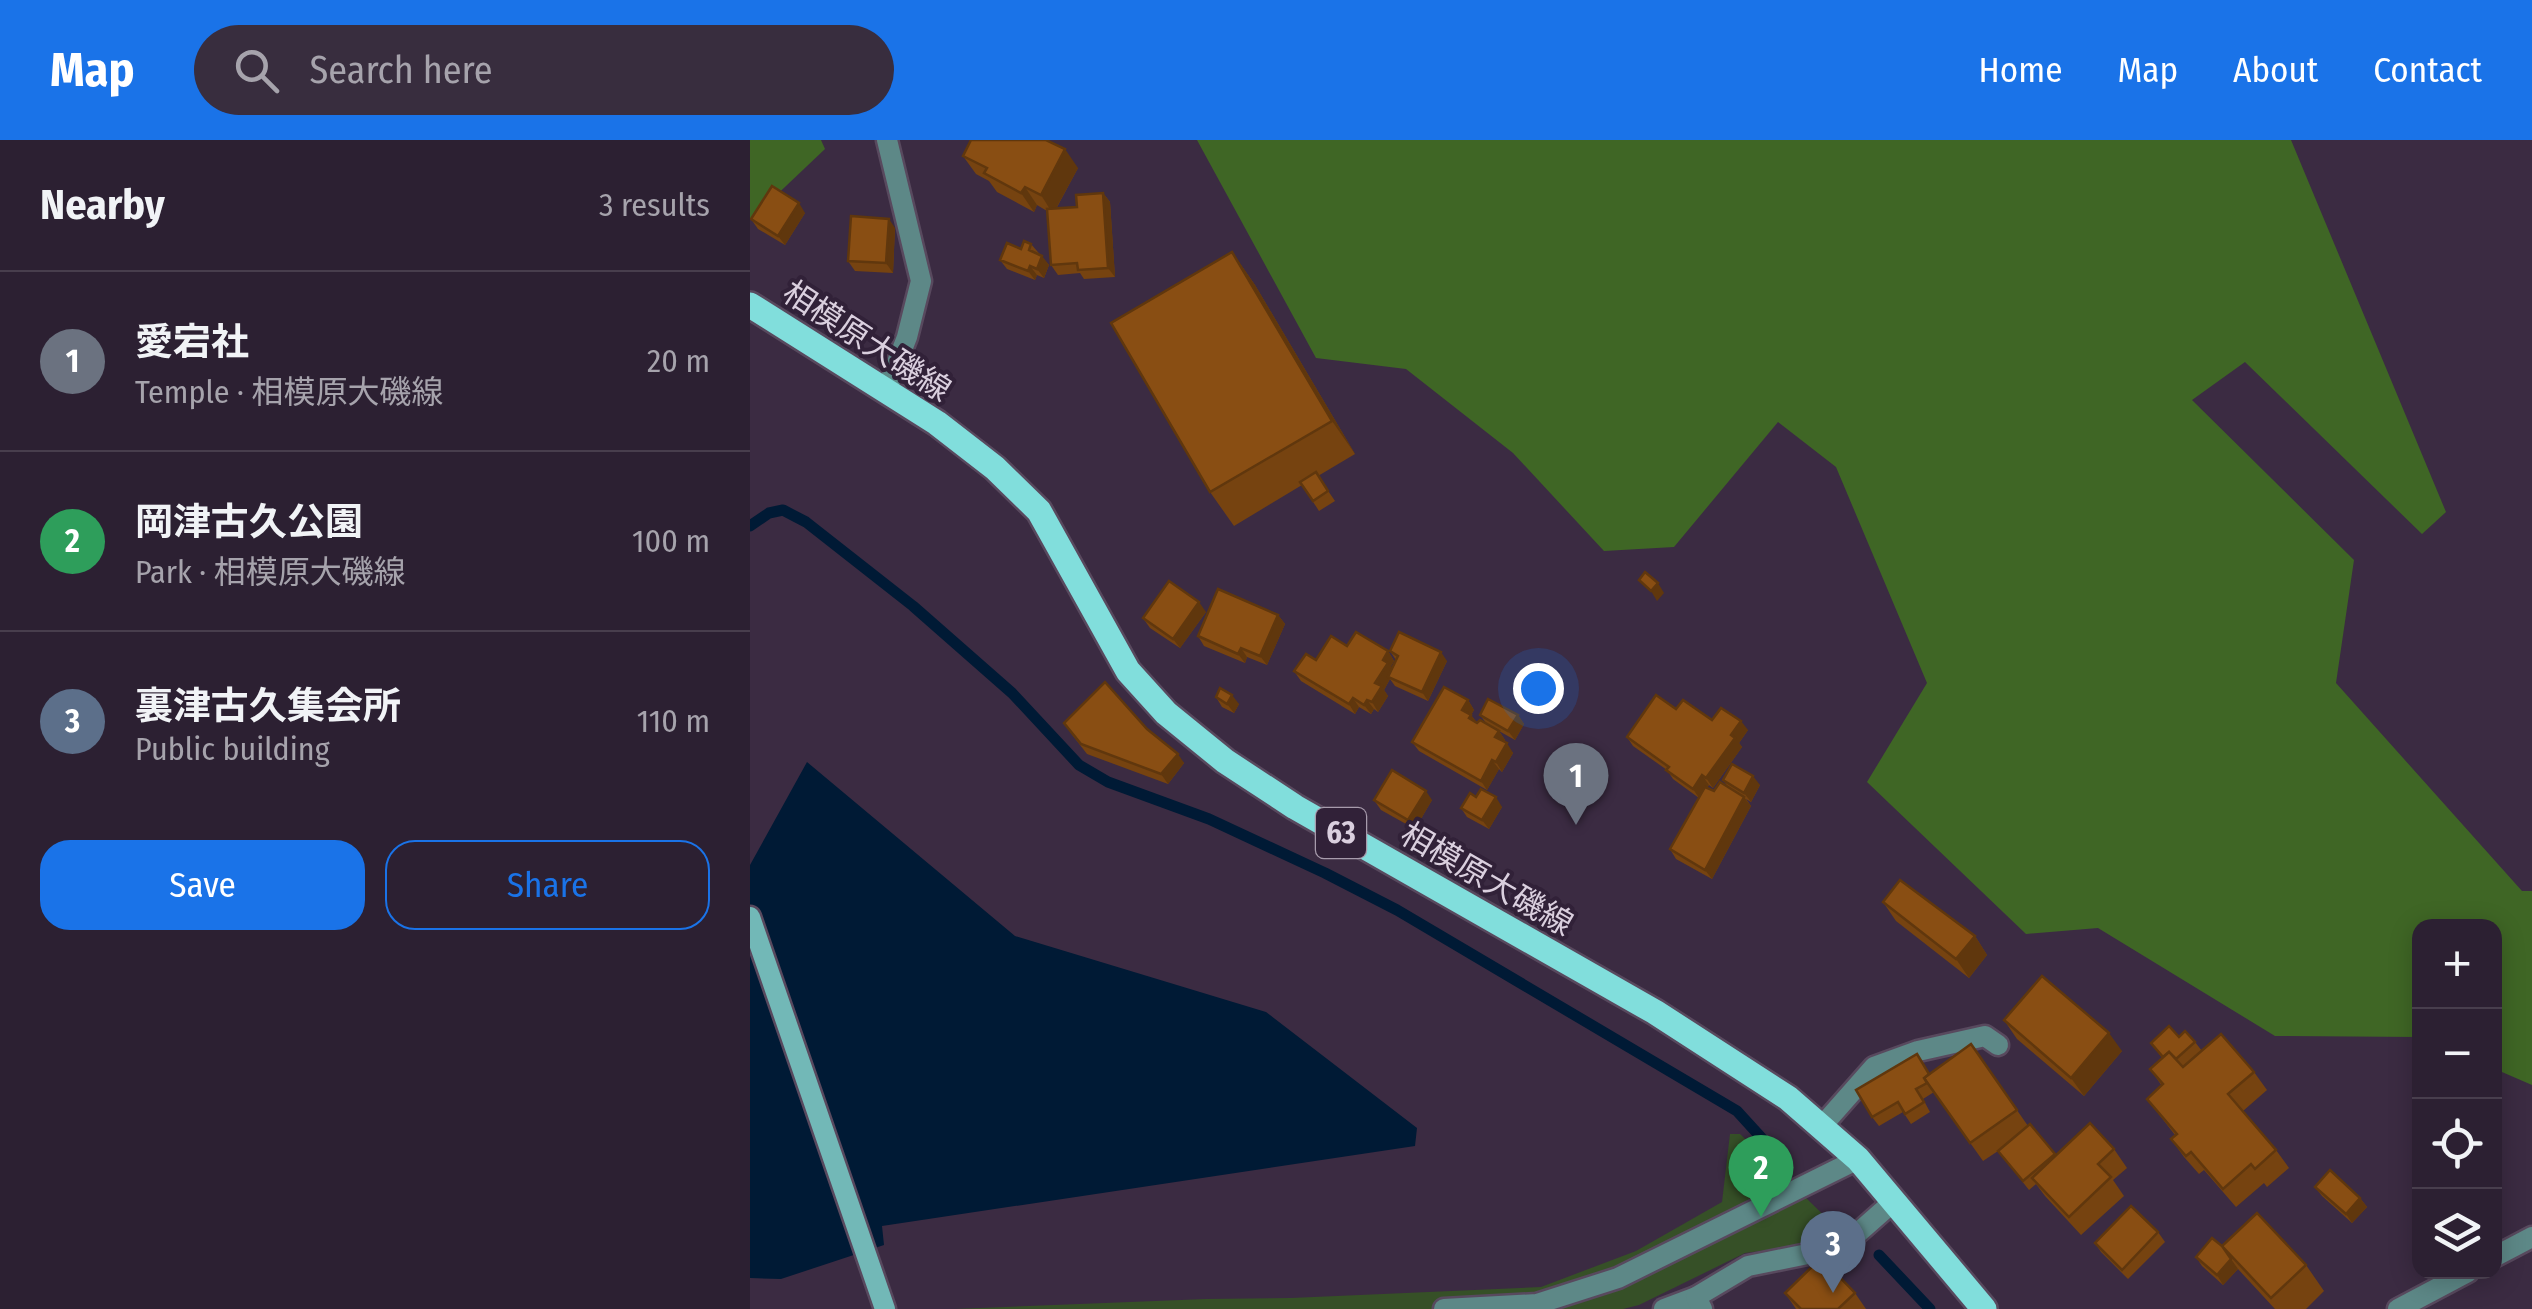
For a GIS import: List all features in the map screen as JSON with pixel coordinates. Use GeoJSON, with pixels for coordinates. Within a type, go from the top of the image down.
{"type":"FeatureCollection","features":[{"type":"Feature","properties":{"kind":"main road","name":"相模原大磯線"},"geometry":{"type":"LineString","coordinates":[[750,305],[937,424],[995,468],[1038,511],[1128,670],[1166,714],[1224,762],[1295,807],[1656,1012],[1788,1098],[1858,1159],[1984,1309]]}},
{"type":"Feature","properties":{"kind":"street"},"geometry":{"type":"LineString","coordinates":[[886,391],[907,337],[920,281],[887,140]]}},
{"type":"Feature","properties":{"kind":"street"},"geometry":{"type":"LineString","coordinates":[[750,917],[885,1309]]}},
{"type":"Feature","properties":{"kind":"street"},"geometry":{"type":"LineString","coordinates":[[1822,1126],[1874,1067],[1918,1051],[1985,1036],[1998,1045]]}},
{"type":"Feature","properties":{"kind":"street"},"geometry":{"type":"LineString","coordinates":[[1444,1309],[1537,1304],[1618,1278],[1858,1159]]}},
{"type":"Feature","properties":{"kind":"street"},"geometry":{"type":"LineString","coordinates":[[1664,1309],[1699,1303],[1748,1266],[1842,1247],[1893,1202]]}},
{"type":"Feature","properties":{"kind":"street"},"geometry":{"type":"LineString","coordinates":[[2502,1253],[2532,1237]]}},
{"type":"Feature","properties":{"kind":"street"},"geometry":{"type":"LineString","coordinates":[[2398,1309],[2455,1279]]}},
{"type":"Feature","properties":{"kind":"green space"},"geometry":{"type":"Polygon","coordinates":[[[750,140],[821,140],[825,149],[750,220],[750,140]]]}},
{"type":"Feature","properties":{"kind":"green space"},"geometry":{"type":"Polygon","coordinates":[[[1197,140],[2291,140],[2446,512],[2422,534],[2245,362],[2192,400],[2354,560],[2336,683],[2522,891],[2532,891],[2532,1085],[2502,1072],[2502,919],[2412,919],[2412,1037],[2275,1036],[2098,928],[2026,934],[1867,782],[1927,683],[1836,467],[1778,422],[1674,547],[1604,551],[1513,453],[1406,369],[1316,358],[1197,140]]]}},
{"type":"Feature","properties":{"kind":"green space"},"geometry":{"type":"Polygon","coordinates":[[[1730,1134],[1740,1134],[1841,1232],[1834,1241],[1745,1253],[1639,1305],[1623,1309],[954,1309],[1541,1287],[1636,1251],[1722,1202],[1730,1134]]]}},
{"type":"Feature","properties":{"kind":"water"},"geometry":{"type":"Polygon","coordinates":[[[807,762],[1015,936],[1266,1012],[1417,1128],[1415,1146],[882,1226],[884,1245],[781,1279],[750,1278],[750,865],[807,762]]]}},
{"type":"Feature","properties":{"kind":"building"},"geometry":{"type":"Polygon","coordinates":[[[971,140],[1046,140],[1065,149],[1041,195],[1025,187],[1021,193],[984,173],[987,168],[963,156],[971,140]]]}},
{"type":"Feature","properties":{"kind":"building"},"geometry":{"type":"Polygon","coordinates":[[[772,186],[799,203],[778,236],[751,219],[772,186]]]}},
{"type":"Feature","properties":{"kind":"building"},"geometry":{"type":"Polygon","coordinates":[[[1103,193],[1108,268],[1078,270],[1077,263],[1051,265],[1047,209],[1077,207],[1076,195],[1103,193]]]}},
{"type":"Feature","properties":{"kind":"building"},"geometry":{"type":"Polygon","coordinates":[[[851,216],[889,219],[886,263],[848,261],[851,216]]]}},
{"type":"Feature","properties":{"kind":"building"},"geometry":{"type":"Polygon","coordinates":[[[1024,241],[1031,244],[1029,250],[1042,256],[1037,269],[1030,266],[1028,271],[1000,260],[1007,243],[1021,249],[1024,241]]]}},
{"type":"Feature","properties":{"kind":"building"},"geometry":{"type":"Polygon","coordinates":[[[1232,252],[1332,421],[1210,492],[1111,323],[1232,252]]]}},
{"type":"Feature","properties":{"kind":"building"},"geometry":{"type":"Polygon","coordinates":[[[1316,472],[1328,491],[1313,501],[1300,482],[1316,472]]]}},
{"type":"Feature","properties":{"kind":"building"},"geometry":{"type":"Polygon","coordinates":[[[1645,572],[1658,583],[1651,591],[1639,580],[1645,572]]]}},
{"type":"Feature","properties":{"kind":"building"},"geometry":{"type":"Polygon","coordinates":[[[1169,581],[1199,602],[1173,639],[1143,618],[1169,581]]]}},
{"type":"Feature","properties":{"kind":"building"},"geometry":{"type":"Polygon","coordinates":[[[1218,589],[1278,615],[1260,656],[1241,648],[1238,654],[1198,636],[1218,589]]]}},
{"type":"Feature","properties":{"kind":"building"},"geometry":{"type":"Polygon","coordinates":[[[1356,632],[1388,651],[1383,660],[1388,663],[1375,683],[1382,686],[1372,702],[1367,700],[1364,705],[1353,698],[1349,704],[1294,671],[1306,654],[1316,660],[1331,636],[1347,646],[1356,632]]]}},
{"type":"Feature","properties":{"kind":"building"},"geometry":{"type":"Polygon","coordinates":[[[1399,632],[1441,652],[1422,692],[1388,677],[1398,656],[1390,651],[1399,632]]]}},
{"type":"Feature","properties":{"kind":"building"},"geometry":{"type":"Polygon","coordinates":[[[1105,682],[1147,729],[1178,754],[1161,774],[1081,744],[1064,723],[1105,682]]]}},
{"type":"Feature","properties":{"kind":"building"},"geometry":{"type":"Polygon","coordinates":[[[1444,687],[1468,700],[1462,710],[1471,715],[1469,718],[1499,731],[1495,737],[1507,743],[1481,781],[1412,742],[1444,687]]]}},
{"type":"Feature","properties":{"kind":"building"},"geometry":{"type":"Polygon","coordinates":[[[1220,688],[1232,695],[1227,704],[1216,697],[1220,688]]]}},
{"type":"Feature","properties":{"kind":"building"},"geometry":{"type":"Polygon","coordinates":[[[1656,695],[1676,709],[1683,700],[1712,720],[1721,708],[1741,721],[1731,735],[1735,738],[1706,778],[1702,775],[1693,789],[1627,737],[1656,695]]]}},
{"type":"Feature","properties":{"kind":"building"},"geometry":{"type":"Polygon","coordinates":[[[1488,699],[1518,715],[1508,731],[1480,715],[1488,699]]]}},
{"type":"Feature","properties":{"kind":"building"},"geometry":{"type":"Polygon","coordinates":[[[1732,764],[1753,776],[1744,793],[1723,780],[1732,764]]]}},
{"type":"Feature","properties":{"kind":"building"},"geometry":{"type":"Polygon","coordinates":[[[1392,770],[1426,791],[1408,820],[1374,800],[1392,770]]]}},
{"type":"Feature","properties":{"kind":"building"},"geometry":{"type":"Polygon","coordinates":[[[1720,782],[1744,797],[1705,870],[1670,849],[1705,787],[1714,791],[1720,782]]]}},
{"type":"Feature","properties":{"kind":"building"},"geometry":{"type":"Polygon","coordinates":[[[1481,789],[1496,797],[1482,820],[1461,808],[1470,793],[1476,797],[1481,789]]]}},
{"type":"Feature","properties":{"kind":"building"},"geometry":{"type":"Polygon","coordinates":[[[1900,880],[1975,936],[1956,959],[1883,902],[1900,880]]]}},
{"type":"Feature","properties":{"kind":"building"},"geometry":{"type":"Polygon","coordinates":[[[2042,976],[2109,1033],[2071,1078],[2004,1020],[2042,976]]]}},
{"type":"Feature","properties":{"kind":"building"},"geometry":{"type":"Polygon","coordinates":[[[2169,1026],[2179,1037],[2185,1031],[2195,1042],[2176,1059],[2169,1052],[2163,1057],[2151,1043],[2169,1026]]]}},
{"type":"Feature","properties":{"kind":"building"},"geometry":{"type":"Polygon","coordinates":[[[2221,1034],[2254,1072],[2228,1094],[2276,1150],[2255,1169],[2251,1164],[2223,1189],[2191,1152],[2186,1156],[2171,1139],[2177,1134],[2147,1099],[2163,1084],[2150,1069],[2169,1052],[2183,1067],[2221,1034]]]}},
{"type":"Feature","properties":{"kind":"building"},"geometry":{"type":"Polygon","coordinates":[[[1971,1044],[2017,1110],[1970,1143],[1924,1078],[1971,1044]]]}},
{"type":"Feature","properties":{"kind":"building"},"geometry":{"type":"Polygon","coordinates":[[[1917,1054],[1929,1074],[1924,1078],[1927,1083],[1916,1089],[1924,1102],[1905,1114],[1898,1102],[1872,1117],[1856,1090],[1917,1054]]]}},
{"type":"Feature","properties":{"kind":"building"},"geometry":{"type":"Polygon","coordinates":[[[2090,1123],[2114,1149],[2098,1164],[2111,1177],[2069,1217],[2032,1178],[2090,1123]]]}},
{"type":"Feature","properties":{"kind":"building"},"geometry":{"type":"Polygon","coordinates":[[[2030,1124],[2055,1154],[2023,1181],[1998,1151],[2030,1124]]]}},
{"type":"Feature","properties":{"kind":"building"},"geometry":{"type":"Polygon","coordinates":[[[2330,1170],[2360,1198],[2346,1214],[2315,1187],[2330,1170]]]}},
{"type":"Feature","properties":{"kind":"building"},"geometry":{"type":"Polygon","coordinates":[[[2131,1206],[2158,1232],[2122,1270],[2095,1243],[2131,1206]]]}},
{"type":"Feature","properties":{"kind":"building"},"geometry":{"type":"Polygon","coordinates":[[[2257,1213],[2306,1265],[2271,1298],[2222,1246],[2257,1213]]]}},
{"type":"Feature","properties":{"kind":"building"},"geometry":{"type":"Polygon","coordinates":[[[2212,1238],[2231,1259],[2217,1275],[2196,1257],[2212,1238]]]}},
{"type":"Feature","properties":{"kind":"building"},"geometry":{"type":"Polygon","coordinates":[[[1821,1258],[1855,1293],[1838,1309],[1801,1309],[1785,1293],[1821,1258]]]}},
{"type":"Feature","properties":{"kind":"waterway"},"geometry":{"type":"LineString","coordinates":[[750,526],[769,513],[783,510],[806,522],[913,606],[1012,693],[1079,765],[1108,782],[1209,819],[1397,910],[1737,1111],[1768,1145]]}},
{"type":"Feature","properties":{"kind":"waterway"},"geometry":{"type":"LineString","coordinates":[[1879,1255],[1930,1309]]}},
{"type":"Feature","properties":{"kind":"place","name":"愛宕社"},"geometry":{"type":"Point","coordinates":[1576,825]}},
{"type":"Feature","properties":{"kind":"place","name":"岡津古久公園"},"geometry":{"type":"Point","coordinates":[1761,1217]}},
{"type":"Feature","properties":{"kind":"place","name":"裏津古久集会所"},"geometry":{"type":"Point","coordinates":[1833,1293]}}]}
